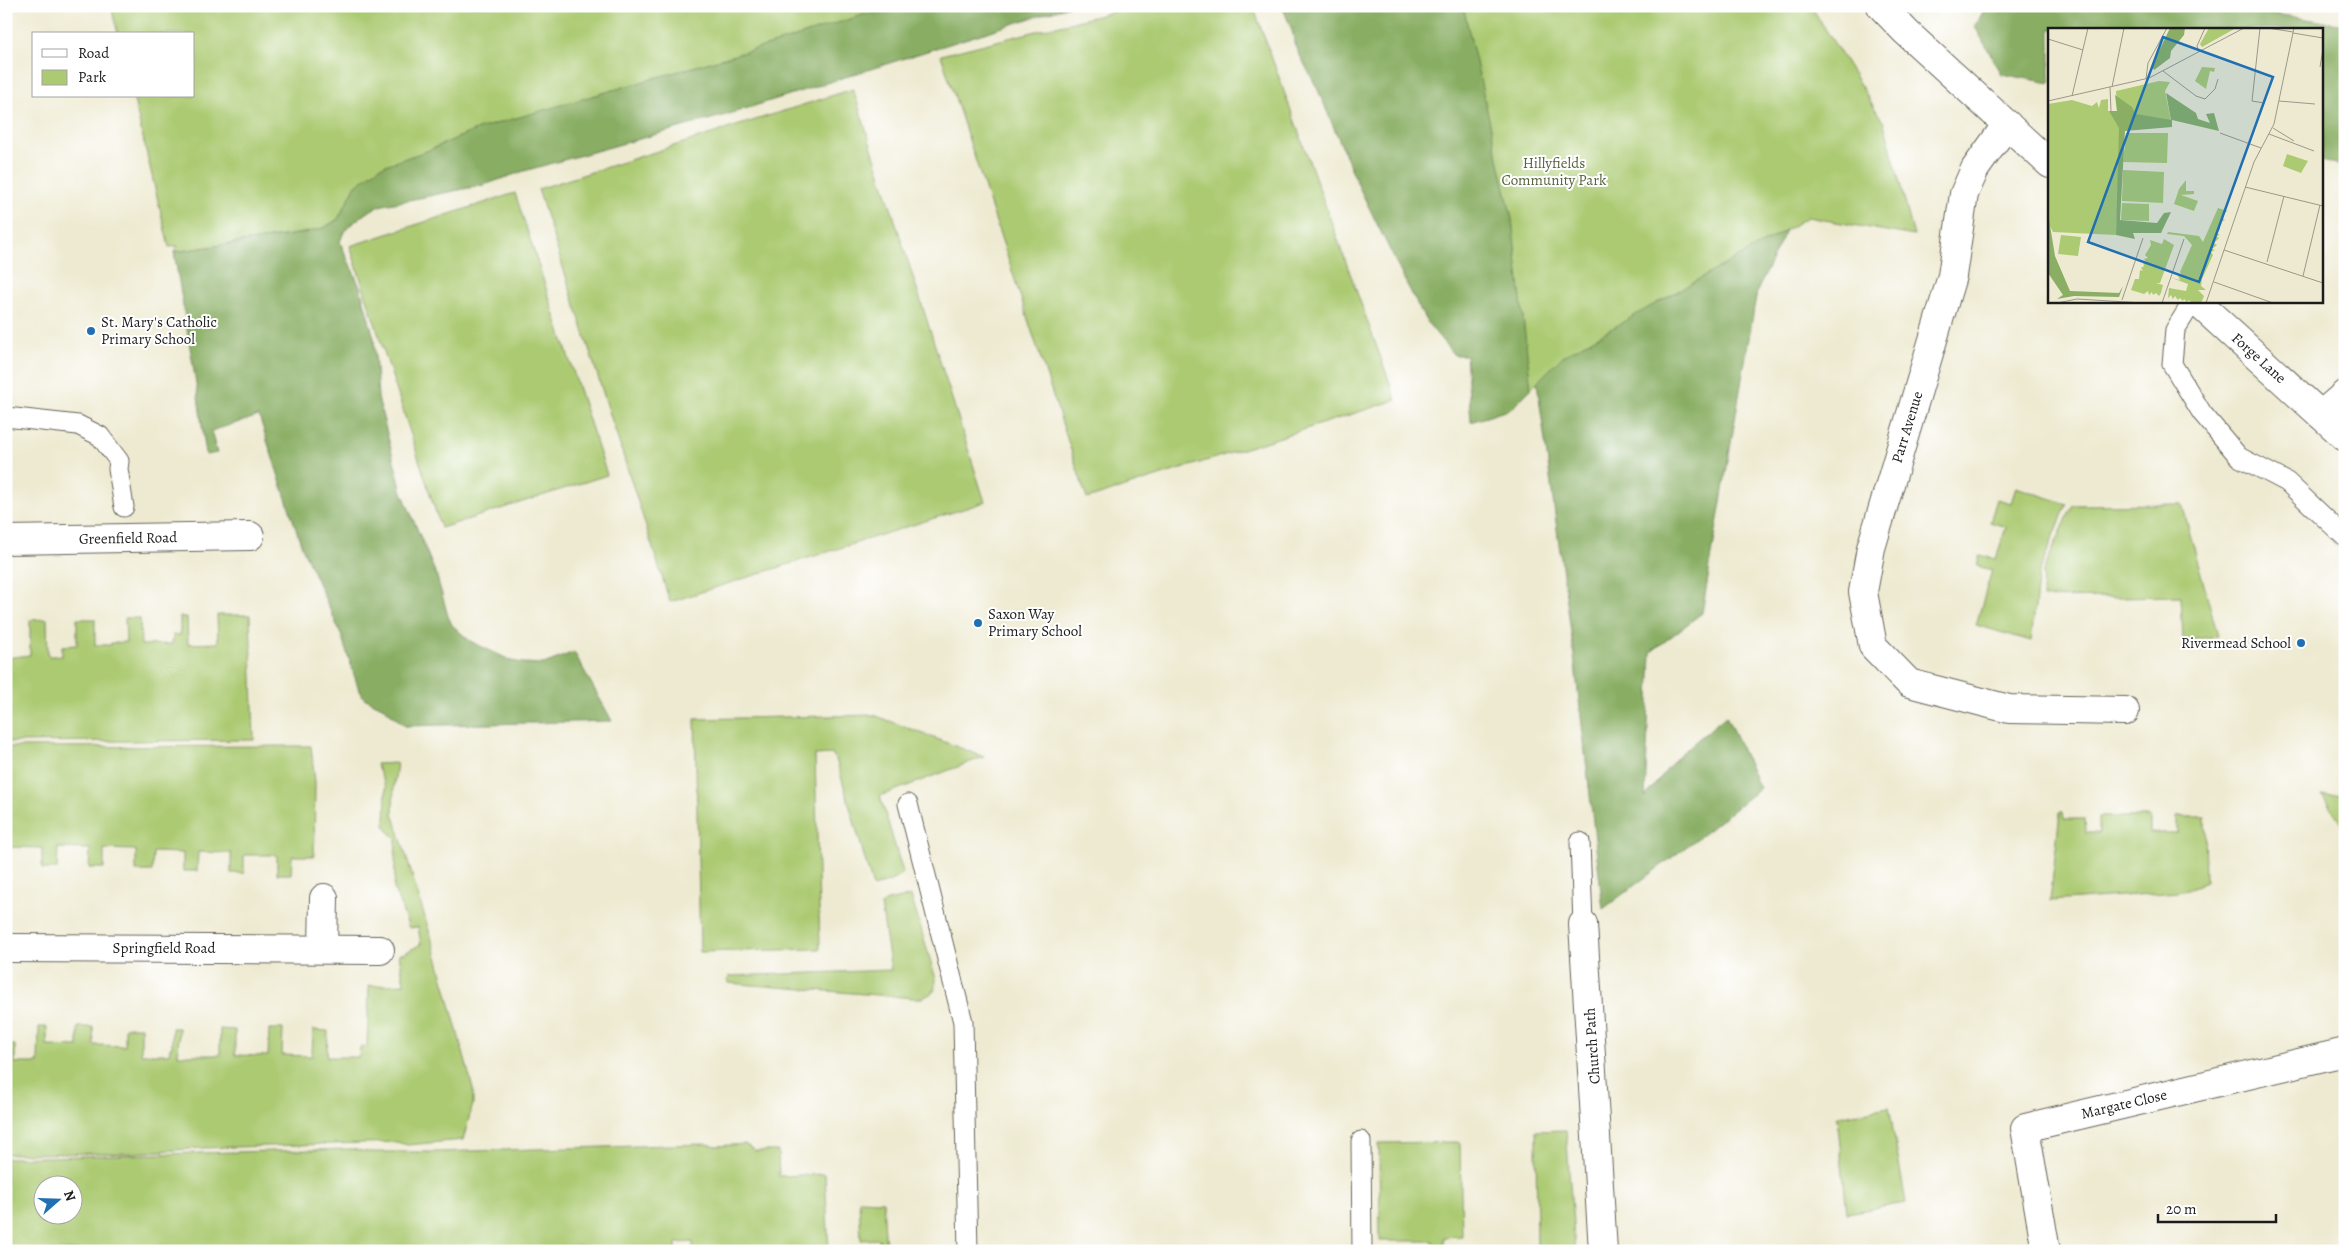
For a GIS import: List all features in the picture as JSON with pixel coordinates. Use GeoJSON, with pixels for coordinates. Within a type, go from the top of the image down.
{"type":"FeatureCollection","features":[{"type":"Feature","properties":{"kind":"street"},"geometry":{"type":"LineString","coordinates":[[1881,6],[1906,32],[2048,162]]}},
{"type":"Feature","properties":{"kind":"street","name":"Parr Avenue"},"geometry":{"type":"LineString","coordinates":[[2007,124],[1975,169],[1964,194],[1952,276],[1871,548],[1862,592],[1873,646],[1910,683],[2009,709],[2125,711]]}},
{"type":"Feature","properties":{"kind":"street","name":"Forge Lane"},"geometry":{"type":"LineString","coordinates":[[2196,302],[2345,437]]}},
{"type":"Feature","properties":{"kind":"street"},"geometry":{"type":"LineString","coordinates":[[2321,415],[2345,394]]}},
{"type":"Feature","properties":{"kind":"street","name":"Greenfield Road"},"geometry":{"type":"LineString","coordinates":[[6,540],[250,536]]}},
{"type":"Feature","properties":{"kind":"street"},"geometry":{"type":"LineString","coordinates":[[322,949],[324,898]]}},
{"type":"Feature","properties":{"kind":"street","name":"Church Path"},"geometry":{"type":"LineString","coordinates":[[1583,924],[1603,1251]]}},
{"type":"Feature","properties":{"kind":"street","name":"Springfield Road"},"geometry":{"type":"LineString","coordinates":[[6,948],[380,950]]}},
{"type":"Feature","properties":{"kind":"street","name":"Margate Close"},"geometry":{"type":"LineString","coordinates":[[2046,1251],[2024,1128],[2345,1052]]}},
{"type":"Feature","properties":{"kind":"lane"},"geometry":{"type":"LineString","coordinates":[[2194,302],[2175,330],[2172,364],[2202,413],[2239,457],[2286,482],[2345,537]]}},
{"type":"Feature","properties":{"kind":"lane"},"geometry":{"type":"LineString","coordinates":[[6,417],[78,425],[100,436],[119,461],[118,469],[124,507]]}},
{"type":"Feature","properties":{"kind":"lane"},"geometry":{"type":"LineString","coordinates":[[908,804],[963,1022],[968,1251]]}},
{"type":"Feature","properties":{"kind":"lane","name":"Church Path"},"geometry":{"type":"LineString","coordinates":[[1580,842],[1583,924]]}},
{"type":"Feature","properties":{"kind":"lane"},"geometry":{"type":"LineString","coordinates":[[1361,1141],[1362,1251]]}},
{"type":"Feature","properties":{"kind":"green space"},"geometry":{"type":"Polygon","coordinates":[[[111,6],[970,6],[338,219],[324,228],[304,233],[174,252],[178,246],[169,247],[133,98],[195,98],[195,32],[118,32],[111,6]]]}},
{"type":"Feature","properties":{"kind":"green space"},"geometry":{"type":"Polygon","coordinates":[[[889,6],[1069,6],[726,115],[524,171],[484,185],[379,206],[349,226],[340,242],[360,287],[374,338],[378,398],[402,492],[437,577],[452,625],[470,641],[512,661],[544,664],[574,652],[612,721],[405,726],[384,708],[364,698],[358,687],[341,634],[302,547],[259,416],[211,431],[217,453],[206,455],[174,252],[304,233],[324,228],[338,219],[356,185],[380,167],[429,150],[478,129],[783,41],[889,6]]]}},
{"type":"Feature","properties":{"kind":"green space"},"geometry":{"type":"Polygon","coordinates":[[[1136,6],[1253,6],[1396,400],[1087,499],[941,55],[1136,6]]]}},
{"type":"Feature","properties":{"kind":"green space"},"geometry":{"type":"Polygon","coordinates":[[[1282,6],[1469,6],[1464,10],[1512,219],[1531,389],[1511,409],[1471,422],[1466,355],[1454,355],[1426,321],[1359,187],[1318,90],[1295,46],[1292,30],[1282,6]]]}},
{"type":"Feature","properties":{"kind":"green space","name":"Hillyfields Community Park"},"geometry":{"type":"Polygon","coordinates":[[[1294,6],[1811,6],[1884,123],[1914,236],[1808,217],[1688,288],[1563,356],[1531,389],[1520,379],[1294,6]]]}},
{"type":"Feature","properties":{"kind":"green space"},"geometry":{"type":"Polygon","coordinates":[[[1986,6],[2225,6],[2345,25],[2345,167],[2324,161],[2324,28],[2048,28],[2048,83],[2002,74],[1975,27],[1986,6]]]}},
{"type":"Feature","properties":{"kind":"green space"},"geometry":{"type":"Polygon","coordinates":[[[853,89],[985,502],[670,602],[538,189],[853,89]]]}},
{"type":"Feature","properties":{"kind":"green space"},"geometry":{"type":"Polygon","coordinates":[[[515,193],[607,475],[441,528],[350,246],[515,193]]]}},
{"type":"Feature","properties":{"kind":"green space"},"geometry":{"type":"Polygon","coordinates":[[[1786,230],[1757,291],[1702,613],[1651,652],[1645,797],[1678,756],[1726,716],[1760,788],[1710,829],[1603,909],[1573,647],[1537,382],[1563,356],[1786,230]]]}},
{"type":"Feature","properties":{"kind":"green space"},"geometry":{"type":"Polygon","coordinates":[[[2016,487],[2067,504],[2039,572],[2031,641],[1976,625],[1992,570],[1977,566],[1980,555],[1996,559],[2006,527],[1990,522],[1997,499],[2011,503],[2016,487]]]}},
{"type":"Feature","properties":{"kind":"green space"},"geometry":{"type":"Polygon","coordinates":[[[2182,504],[2218,636],[2183,641],[2181,596],[2042,598],[2043,571],[2073,505],[2182,504]]]}},
{"type":"Feature","properties":{"kind":"green space"},"geometry":{"type":"Polygon","coordinates":[[[217,615],[250,615],[254,740],[6,742],[6,658],[30,655],[30,620],[47,619],[48,656],[62,656],[62,646],[77,645],[77,619],[95,619],[95,645],[111,645],[111,643],[126,642],[125,618],[140,618],[141,645],[172,644],[173,635],[180,635],[180,617],[187,617],[188,644],[218,643],[217,615]]]}},
{"type":"Feature","properties":{"kind":"green space"},"geometry":{"type":"Polygon","coordinates":[[[874,715],[984,757],[880,796],[903,872],[896,879],[873,887],[836,759],[832,754],[815,755],[820,949],[700,952],[695,719],[874,715]]]}},
{"type":"Feature","properties":{"kind":"green space"},"geometry":{"type":"Polygon","coordinates":[[[311,746],[315,782],[314,856],[292,856],[291,874],[277,874],[277,855],[244,855],[244,873],[231,873],[231,853],[198,852],[197,871],[183,871],[183,853],[153,852],[152,871],[136,871],[136,850],[104,849],[104,868],[89,868],[90,849],[58,848],[57,869],[42,869],[42,848],[10,847],[9,867],[6,867],[6,747],[311,746]]]}},
{"type":"Feature","properties":{"kind":"green space"},"geometry":{"type":"Polygon","coordinates":[[[397,763],[393,813],[438,960],[473,1089],[473,1104],[463,1140],[407,1145],[397,1142],[202,1148],[134,1153],[6,1154],[6,1045],[15,1045],[15,1063],[38,1063],[39,1027],[47,1027],[47,1046],[78,1047],[78,1027],[93,1027],[94,1045],[125,1046],[125,1027],[141,1027],[141,1054],[169,1054],[170,1047],[172,1047],[172,1028],[179,1028],[178,1055],[220,1055],[220,1029],[235,1030],[235,1055],[268,1056],[269,1029],[283,1029],[282,1055],[312,1056],[313,1030],[328,1031],[327,1057],[359,1057],[360,1047],[367,1047],[369,986],[404,984],[399,954],[405,953],[421,944],[418,927],[409,928],[394,889],[396,838],[388,831],[385,825],[386,787],[376,764],[397,763]]]}},
{"type":"Feature","properties":{"kind":"green space"},"geometry":{"type":"Polygon","coordinates":[[[2345,794],[2345,828],[2322,795],[2345,794]]]}},
{"type":"Feature","properties":{"kind":"green space"},"geometry":{"type":"Polygon","coordinates":[[[2060,812],[2063,812],[2064,819],[2085,819],[2086,833],[2099,833],[2099,817],[2150,817],[2150,833],[2177,833],[2177,817],[2205,817],[2206,882],[2179,892],[2050,901],[2060,812]]]}},
{"type":"Feature","properties":{"kind":"green space"},"geometry":{"type":"Polygon","coordinates":[[[911,896],[936,979],[935,991],[923,998],[728,983],[729,976],[891,970],[881,905],[887,901],[911,896]]]}},
{"type":"Feature","properties":{"kind":"green space"},"geometry":{"type":"Polygon","coordinates":[[[1889,1107],[1906,1203],[1847,1213],[1837,1117],[1889,1107]]]}},
{"type":"Feature","properties":{"kind":"green space"},"geometry":{"type":"Polygon","coordinates":[[[1566,1130],[1575,1251],[1537,1251],[1536,1131],[1566,1130]]]}},
{"type":"Feature","properties":{"kind":"green space"},"geometry":{"type":"Polygon","coordinates":[[[1460,1142],[1462,1236],[1444,1237],[1444,1251],[1434,1251],[1433,1241],[1380,1241],[1379,1143],[1460,1142]]]}},
{"type":"Feature","properties":{"kind":"green space"},"geometry":{"type":"Polygon","coordinates":[[[705,1144],[717,1146],[745,1144],[755,1151],[778,1151],[779,1176],[825,1174],[829,1251],[693,1251],[693,1242],[676,1243],[676,1251],[587,1251],[586,1246],[561,1247],[561,1251],[6,1251],[6,1158],[351,1149],[369,1152],[436,1152],[705,1144]]]}},
{"type":"Feature","properties":{"kind":"green space"},"geometry":{"type":"Polygon","coordinates":[[[859,1200],[883,1201],[886,1251],[880,1251],[879,1239],[861,1240],[859,1200]]]}},
{"type":"Feature","properties":{"kind":"place","name":"St. Mary's Catholic Primary School"},"geometry":{"type":"Point","coordinates":[91,331]}},
{"type":"Feature","properties":{"kind":"place","name":"Saxon Way Primary School"},"geometry":{"type":"Point","coordinates":[978,623]}},
{"type":"Feature","properties":{"kind":"place","name":"Rivermead School"},"geometry":{"type":"Point","coordinates":[2301,643]}}]}
